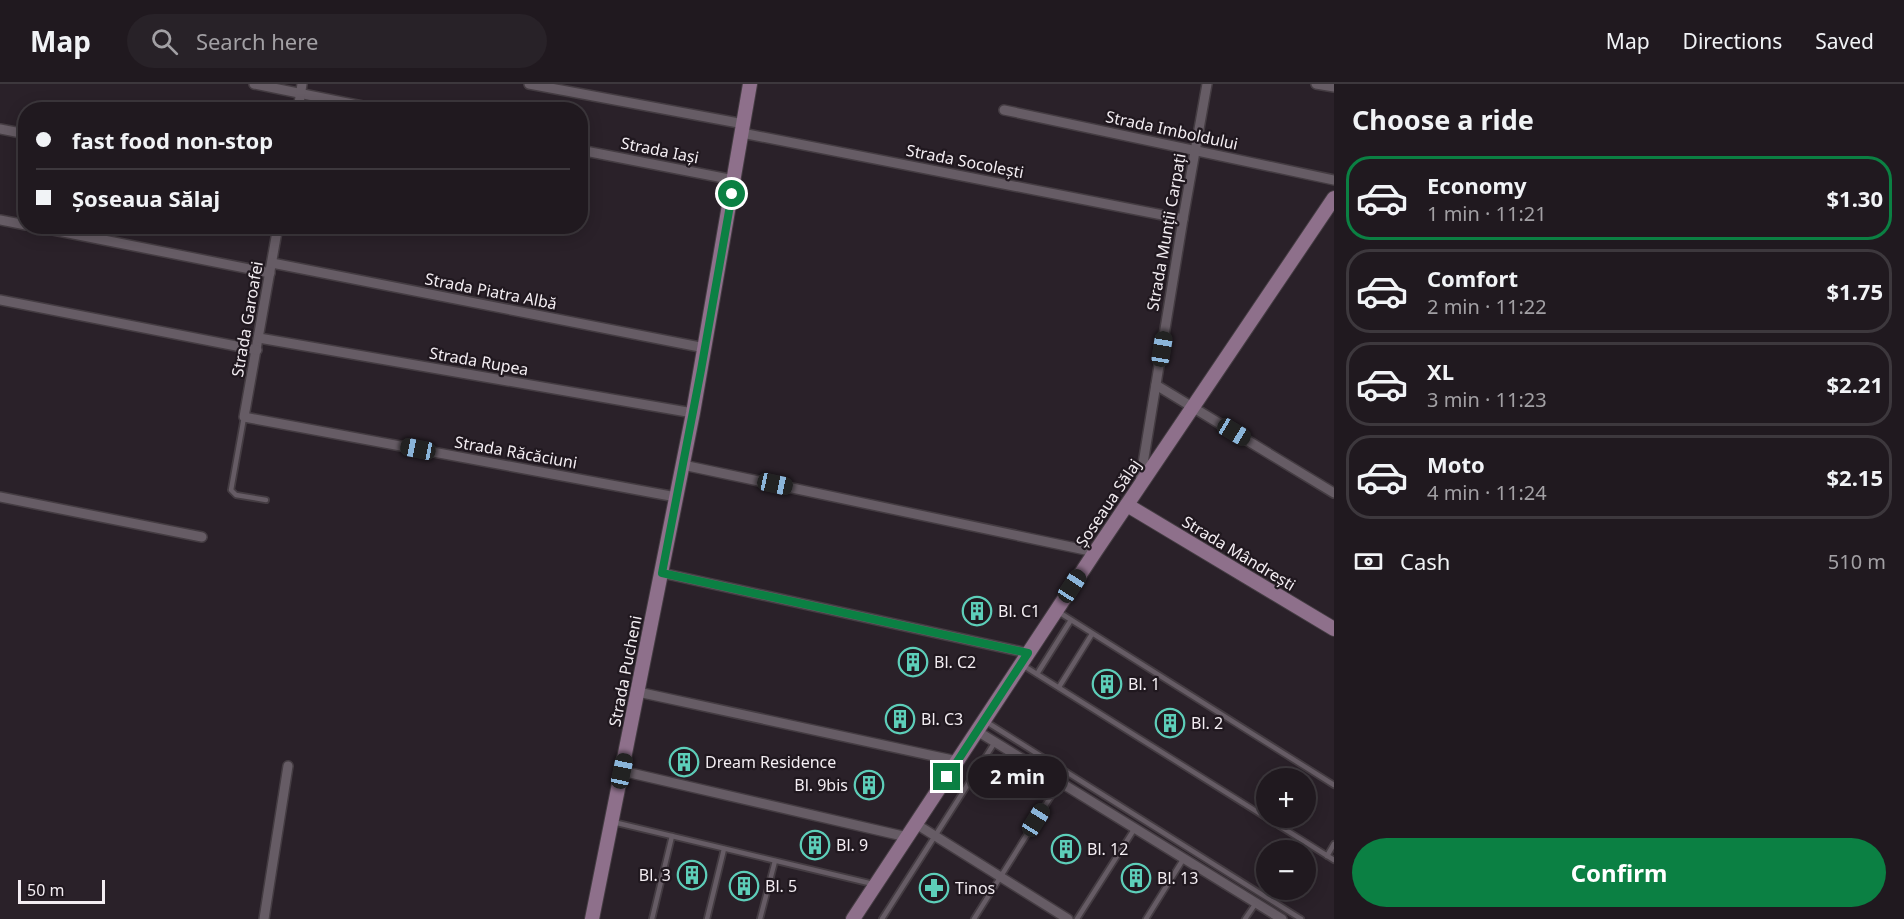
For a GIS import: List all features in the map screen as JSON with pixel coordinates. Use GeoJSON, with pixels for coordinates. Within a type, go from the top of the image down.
{"type":"FeatureCollection","features":[{"type":"Feature","properties":{"kind":"street"},"geometry":{"type":"LineString","coordinates":[[254,84],[301,89],[351,102]]}},
{"type":"Feature","properties":{"kind":"street","name":"Strada Socolești"},"geometry":{"type":"LineString","coordinates":[[529,84],[1183,219]]}},
{"type":"Feature","properties":{"kind":"street","name":"Strada Pucheni"},"geometry":{"type":"LineString","coordinates":[[592,919],[693,413],[750,84]]}},
{"type":"Feature","properties":{"kind":"street","name":"Strada Munții Carpați"},"geometry":{"type":"LineString","coordinates":[[1139,487],[1183,219],[1208,84]]}},
{"type":"Feature","properties":{"kind":"street"},"geometry":{"type":"LineString","coordinates":[[1316,84],[1334,87]]}},
{"type":"Feature","properties":{"kind":"street","name":"Strada Imboldului"},"geometry":{"type":"LineString","coordinates":[[1004,110],[1334,180]]}},
{"type":"Feature","properties":{"kind":"street"},"geometry":{"type":"LineString","coordinates":[[0,129],[18,132]]}},
{"type":"Feature","properties":{"kind":"street","name":"Strada Iași"},"geometry":{"type":"LineString","coordinates":[[588,152],[734,180]]}},
{"type":"Feature","properties":{"kind":"street","name":"Șoseaua Sălaj"},"geometry":{"type":"LineString","coordinates":[[853,919],[1095,552],[1334,198]]}},
{"type":"Feature","properties":{"kind":"street"},"geometry":{"type":"LineString","coordinates":[[0,220],[18,223]]}},
{"type":"Feature","properties":{"kind":"street","name":"Strada Piatra Albă"},"geometry":{"type":"LineString","coordinates":[[78,234],[705,348]]}},
{"type":"Feature","properties":{"kind":"street","name":"Strada Garoafei"},"geometry":{"type":"LineString","coordinates":[[244,417],[277,234]]}},
{"type":"Feature","properties":{"kind":"street"},"geometry":{"type":"LineString","coordinates":[[0,300],[257,350]]}},
{"type":"Feature","properties":{"kind":"street","name":"Strada Rupea"},"geometry":{"type":"LineString","coordinates":[[259,338],[693,413]]}},
{"type":"Feature","properties":{"kind":"street"},"geometry":{"type":"LineString","coordinates":[[1156,385],[1334,493]]}},
{"type":"Feature","properties":{"kind":"street","name":"Strada Răcăciuni"},"geometry":{"type":"LineString","coordinates":[[244,417],[676,497]]}},
{"type":"Feature","properties":{"kind":"street"},"geometry":{"type":"LineString","coordinates":[[683,465],[1095,552]]}},
{"type":"Feature","properties":{"kind":"street"},"geometry":{"type":"LineString","coordinates":[[0,497],[202,537]]}},
{"type":"Feature","properties":{"kind":"street","name":"Strada Mândrești"},"geometry":{"type":"LineString","coordinates":[[1127,506],[1334,629]]}},
{"type":"Feature","properties":{"kind":"street"},"geometry":{"type":"LineString","coordinates":[[662,573],[1025,659]]}},
{"type":"Feature","properties":{"kind":"street"},"geometry":{"type":"LineString","coordinates":[[638,692],[957,761]]}},
{"type":"Feature","properties":{"kind":"street"},"geometry":{"type":"LineString","coordinates":[[981,726],[995,742],[1282,919]]}},
{"type":"Feature","properties":{"kind":"street"},"geometry":{"type":"LineString","coordinates":[[264,919],[288,766]]}},
{"type":"Feature","properties":{"kind":"street"},"geometry":{"type":"LineString","coordinates":[[622,771],[907,837]]}},
{"type":"Feature","properties":{"kind":"street"},"geometry":{"type":"LineString","coordinates":[[916,824],[1068,919]]}},
{"type":"Feature","properties":{"kind":"lane"},"geometry":{"type":"LineString","coordinates":[[244,417],[231,490],[236,495],[266,500]]}},
{"type":"Feature","properties":{"kind":"lane"},"geometry":{"type":"LineString","coordinates":[[1056,611],[1334,785]]}},
{"type":"Feature","properties":{"kind":"lane"},"geometry":{"type":"LineString","coordinates":[[1037,674],[1071,620]]}},
{"type":"Feature","properties":{"kind":"lane"},"geometry":{"type":"LineString","coordinates":[[1059,687],[1092,634]]}},
{"type":"Feature","properties":{"kind":"lane"},"geometry":{"type":"LineString","coordinates":[[1025,659],[1037,674],[1334,860]]}},
{"type":"Feature","properties":{"kind":"lane"},"geometry":{"type":"LineString","coordinates":[[981,726],[1301,919]]}},
{"type":"Feature","properties":{"kind":"lane"},"geometry":{"type":"LineString","coordinates":[[882,919],[995,742]]}},
{"type":"Feature","properties":{"kind":"lane"},"geometry":{"type":"LineString","coordinates":[[974,919],[1060,782]]}},
{"type":"Feature","properties":{"kind":"lane"},"geometry":{"type":"LineString","coordinates":[[611,822],[876,884]]}},
{"type":"Feature","properties":{"kind":"lane"},"geometry":{"type":"LineString","coordinates":[[1077,919],[1135,828]]}},
{"type":"Feature","properties":{"kind":"lane"},"geometry":{"type":"LineString","coordinates":[[652,919],[672,836]]}},
{"type":"Feature","properties":{"kind":"lane"},"geometry":{"type":"LineString","coordinates":[[1327,856],[1334,844]]}},
{"type":"Feature","properties":{"kind":"lane"},"geometry":{"type":"LineString","coordinates":[[707,919],[724,849]]}},
{"type":"Feature","properties":{"kind":"lane"},"geometry":{"type":"LineString","coordinates":[[1146,919],[1184,858]]}},
{"type":"Feature","properties":{"kind":"lane"},"geometry":{"type":"LineString","coordinates":[[760,919],[775,861]]}},
{"type":"Feature","properties":{"kind":"lane"},"geometry":{"type":"LineString","coordinates":[[1245,919],[1256,903]]}},
{"type":"Feature","properties":{"kind":"place","name":"Bl. C1"},"geometry":{"type":"Point","coordinates":[977,611]}},
{"type":"Feature","properties":{"kind":"place","name":"Bl. C2"},"geometry":{"type":"Point","coordinates":[913,662]}},
{"type":"Feature","properties":{"kind":"place","name":"Bl. 1"},"geometry":{"type":"Point","coordinates":[1107,684]}},
{"type":"Feature","properties":{"kind":"place","name":"Bl. C3"},"geometry":{"type":"Point","coordinates":[900,719]}},
{"type":"Feature","properties":{"kind":"place","name":"Bl. 2"},"geometry":{"type":"Point","coordinates":[1170,723]}},
{"type":"Feature","properties":{"kind":"place","name":"Dream Residence"},"geometry":{"type":"Point","coordinates":[684,762]}},
{"type":"Feature","properties":{"kind":"place","name":"Bl. 9bis"},"geometry":{"type":"Point","coordinates":[869,785]}},
{"type":"Feature","properties":{"kind":"place","name":"Bl. 9"},"geometry":{"type":"Point","coordinates":[815,845]}},
{"type":"Feature","properties":{"kind":"place","name":"Bl. 12"},"geometry":{"type":"Point","coordinates":[1066,849]}},
{"type":"Feature","properties":{"kind":"place","name":"Bl. 3"},"geometry":{"type":"Point","coordinates":[692,875]}},
{"type":"Feature","properties":{"kind":"place","name":"Bl. 13"},"geometry":{"type":"Point","coordinates":[1136,878]}},
{"type":"Feature","properties":{"kind":"place","name":"Bl. 5"},"geometry":{"type":"Point","coordinates":[744,886]}},
{"type":"Feature","properties":{"kind":"place","name":"Tinos"},"geometry":{"type":"Point","coordinates":[934,888]}},
{"type":"Feature","properties":{"kind":"route"},"geometry":{"type":"LineString","coordinates":[[732,194],[662,573],[1028,653],[947,777]]}}]}
